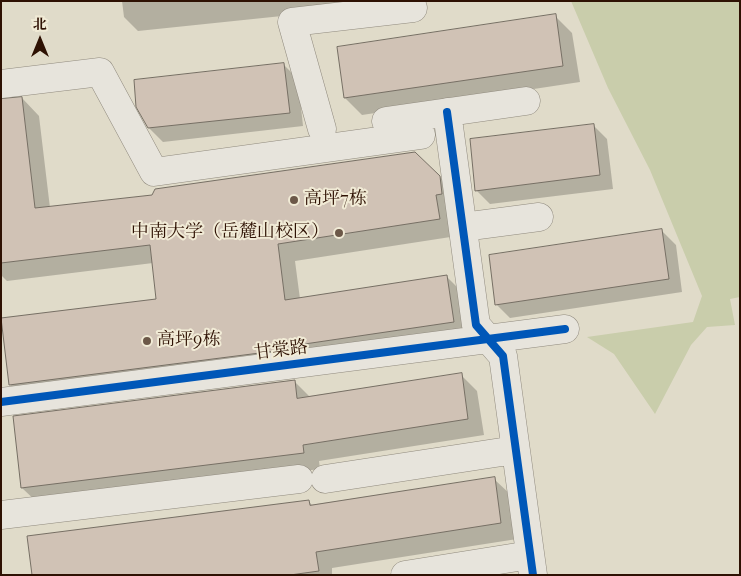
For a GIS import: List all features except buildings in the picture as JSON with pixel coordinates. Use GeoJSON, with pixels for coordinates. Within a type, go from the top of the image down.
{"type":"FeatureCollection","features":[{"type":"Feature","properties":{"kind":"street"},"geometry":{"type":"LineString","coordinates":[[322,129],[292,22],[413,8]]}},
{"type":"Feature","properties":{"kind":"street"},"geometry":{"type":"LineString","coordinates":[[1,84],[100,72],[154,172],[421,134]]}},
{"type":"Feature","properties":{"kind":"street"},"geometry":{"type":"LineString","coordinates":[[195,146],[526,101]]}},
{"type":"Feature","properties":{"kind":"street"},"geometry":{"type":"LineString","coordinates":[[406,575],[531,565],[503,356],[476,325],[447,112]]}},
{"type":"Feature","properties":{"kind":"street"},"geometry":{"type":"LineString","coordinates":[[463,227],[539,217]]}},
{"type":"Feature","properties":{"kind":"street","name":"甘棠路"},"geometry":{"type":"LineString","coordinates":[[1,402],[565,329]]}},
{"type":"Feature","properties":{"kind":"street"},"geometry":{"type":"LineString","coordinates":[[1,515],[312,479],[515,450]]}},
{"type":"Feature","properties":{"kind":"green space"},"geometry":{"type":"Polygon","coordinates":[[[571,1],[740,1],[740,297],[730,299],[735,325],[707,327],[691,345],[655,414],[614,354],[587,337],[693,322],[702,296],[650,170],[608,88],[571,1]]]}},
{"type":"Feature","properties":{"kind":"cycle path"},"geometry":{"type":"LineString","coordinates":[[447,112],[476,325],[503,356],[533,575]]}},
{"type":"Feature","properties":{"kind":"cycle path"},"geometry":{"type":"LineString","coordinates":[[1,402],[565,329]]}},
{"type":"Feature","properties":{"kind":"place","name":"高坪7栋"},"geometry":{"type":"Point","coordinates":[294,200]}},
{"type":"Feature","properties":{"kind":"place","name":"中南大学（岳麓山校区）"},"geometry":{"type":"Point","coordinates":[339,233]}},
{"type":"Feature","properties":{"kind":"place","name":"高坪9栋"},"geometry":{"type":"Point","coordinates":[147,341]}}]}
